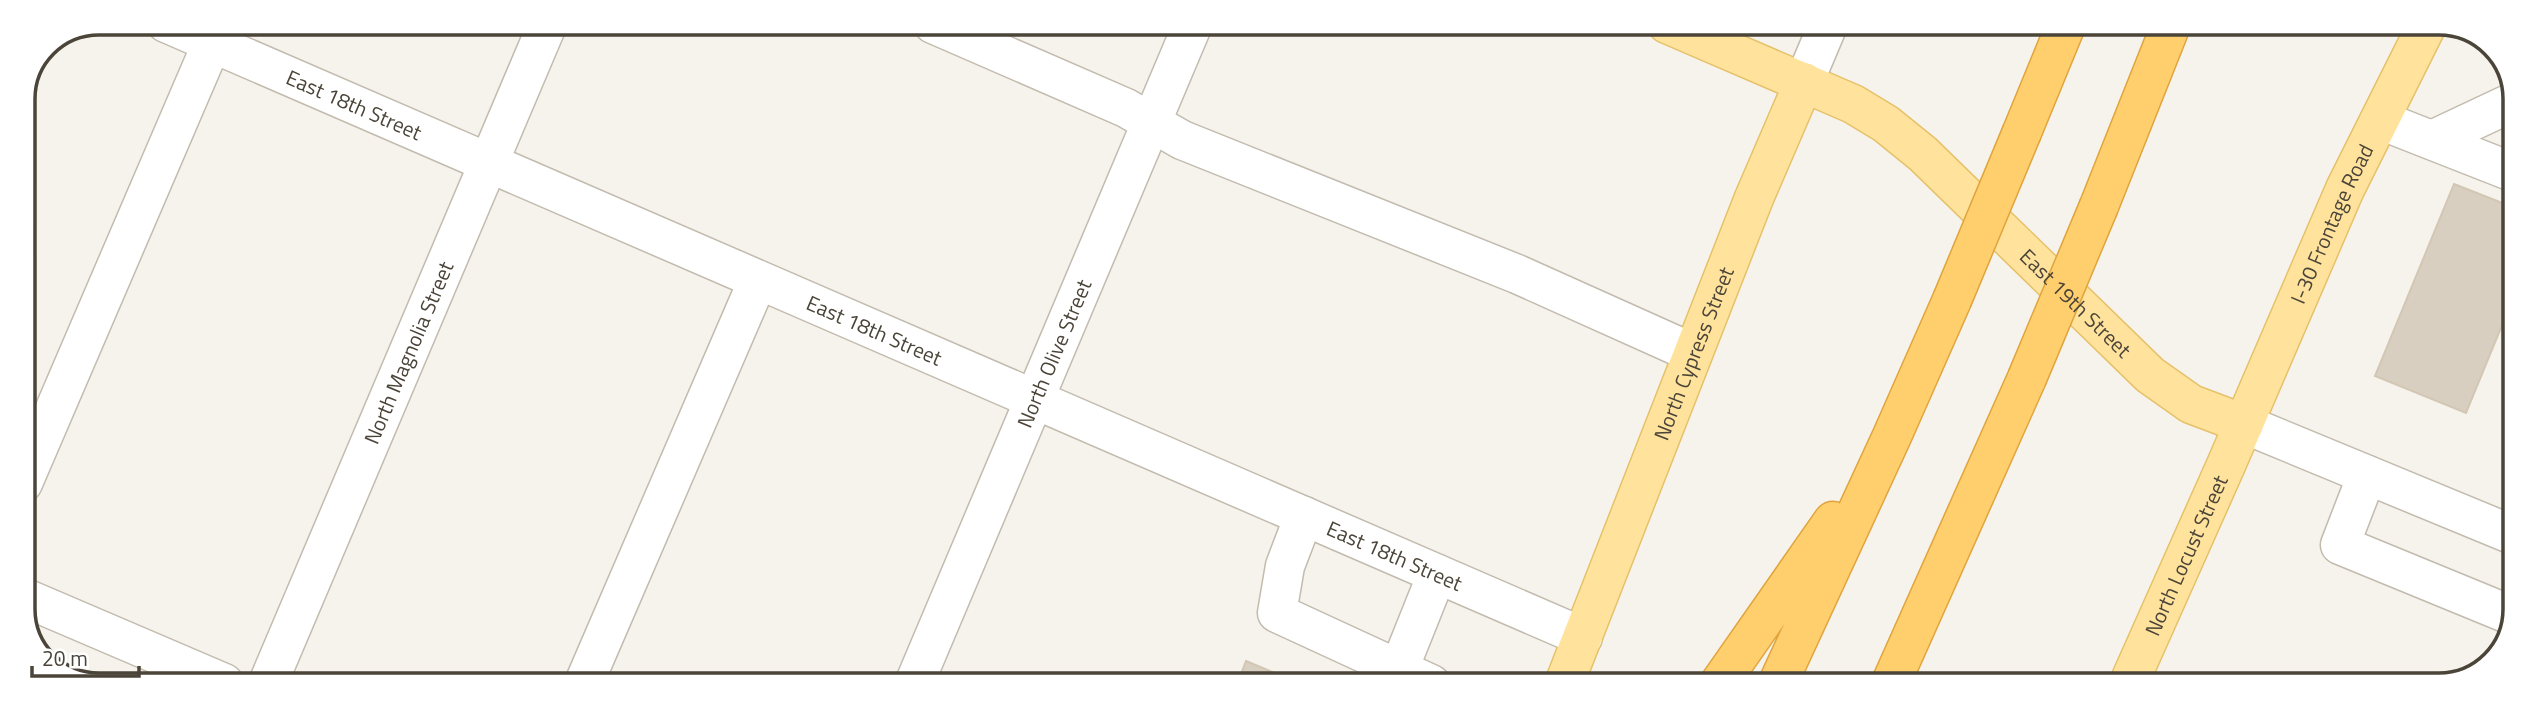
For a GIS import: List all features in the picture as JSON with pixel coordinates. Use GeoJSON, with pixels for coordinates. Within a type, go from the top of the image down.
{"type":"FeatureCollection","features":[{"type":"Feature","properties":{"kind":"highway"},"geometry":{"type":"LineString","coordinates":[[1783,673],[1952,300],[2062,35]]}},
{"type":"Feature","properties":{"kind":"highway"},"geometry":{"type":"LineString","coordinates":[[1896,673],[2027,378],[2167,35]]}},
{"type":"Feature","properties":{"kind":"highway"},"geometry":{"type":"LineString","coordinates":[[1727,673],[1892,436]]}},
{"type":"Feature","properties":{"kind":"main road","name":"East 19th Street"},"geometry":{"type":"LineString","coordinates":[[1693,35],[1804,82],[1864,110],[1886,124],[1923,154],[2150,375],[2191,404],[2244,424]]}},
{"type":"Feature","properties":{"kind":"main road","name":"I-30 Frontage Road"},"geometry":{"type":"LineString","coordinates":[[2244,424],[2345,189],[2422,35]]}},
{"type":"Feature","properties":{"kind":"main road","name":"North Cypress Street"},"geometry":{"type":"LineString","coordinates":[[1568,673],[1754,198],[1804,82]]}},
{"type":"Feature","properties":{"kind":"main road","name":"North Locust Street"},"geometry":{"type":"LineString","coordinates":[[2132,673],[2244,424]]}},
{"type":"Feature","properties":{"kind":"street","name":"East 18th Street"},"geometry":{"type":"LineString","coordinates":[[194,35],[1583,637]]}},
{"type":"Feature","properties":{"kind":"street","name":"North Magnolia Street"},"geometry":{"type":"LineString","coordinates":[[272,673],[543,35]]}},
{"type":"Feature","properties":{"kind":"street"},"geometry":{"type":"LineString","coordinates":[[958,35],[1126,108],[1182,140],[1517,274],[1693,352]]}},
{"type":"Feature","properties":{"kind":"street","name":"North Olive Street"},"geometry":{"type":"LineString","coordinates":[[919,673],[1188,35]]}},
{"type":"Feature","properties":{"kind":"street","name":"North Cypress Street"},"geometry":{"type":"LineString","coordinates":[[1804,82],[1823,35]]}},
{"type":"Feature","properties":{"kind":"street"},"geometry":{"type":"LineString","coordinates":[[35,455],[212,43]]}},
{"type":"Feature","properties":{"kind":"street"},"geometry":{"type":"LineString","coordinates":[[2432,140],[2503,107]]}},
{"type":"Feature","properties":{"kind":"street"},"geometry":{"type":"LineString","coordinates":[[2380,120],[2503,168]]}},
{"type":"Feature","properties":{"kind":"street"},"geometry":{"type":"LineString","coordinates":[[588,673],[758,280]]}},
{"type":"Feature","properties":{"kind":"street","name":"East 19th Street"},"geometry":{"type":"LineString","coordinates":[[2244,424],[2503,531]]}},
{"type":"Feature","properties":{"kind":"street"},"geometry":{"type":"LineString","coordinates":[[2367,475],[2340,545],[2503,612]]}},
{"type":"Feature","properties":{"kind":"street"},"geometry":{"type":"LineString","coordinates":[[1304,516],[1285,566],[1277,612],[1407,673]]}},
{"type":"Feature","properties":{"kind":"street"},"geometry":{"type":"LineString","coordinates":[[1416,673],[1437,574]]}},
{"type":"Feature","properties":{"kind":"street"},"geometry":{"type":"LineString","coordinates":[[35,602],[201,673]]}},
{"type":"Feature","properties":{"kind":"building"},"geometry":{"type":"Polygon","coordinates":[[[2454,184],[2503,203],[2503,323],[2466,413],[2375,376],[2454,184]]]}},
{"type":"Feature","properties":{"kind":"building"},"geometry":{"type":"Polygon","coordinates":[[[1246,661],[1275,673],[1241,673],[1246,661]]]}}]}
